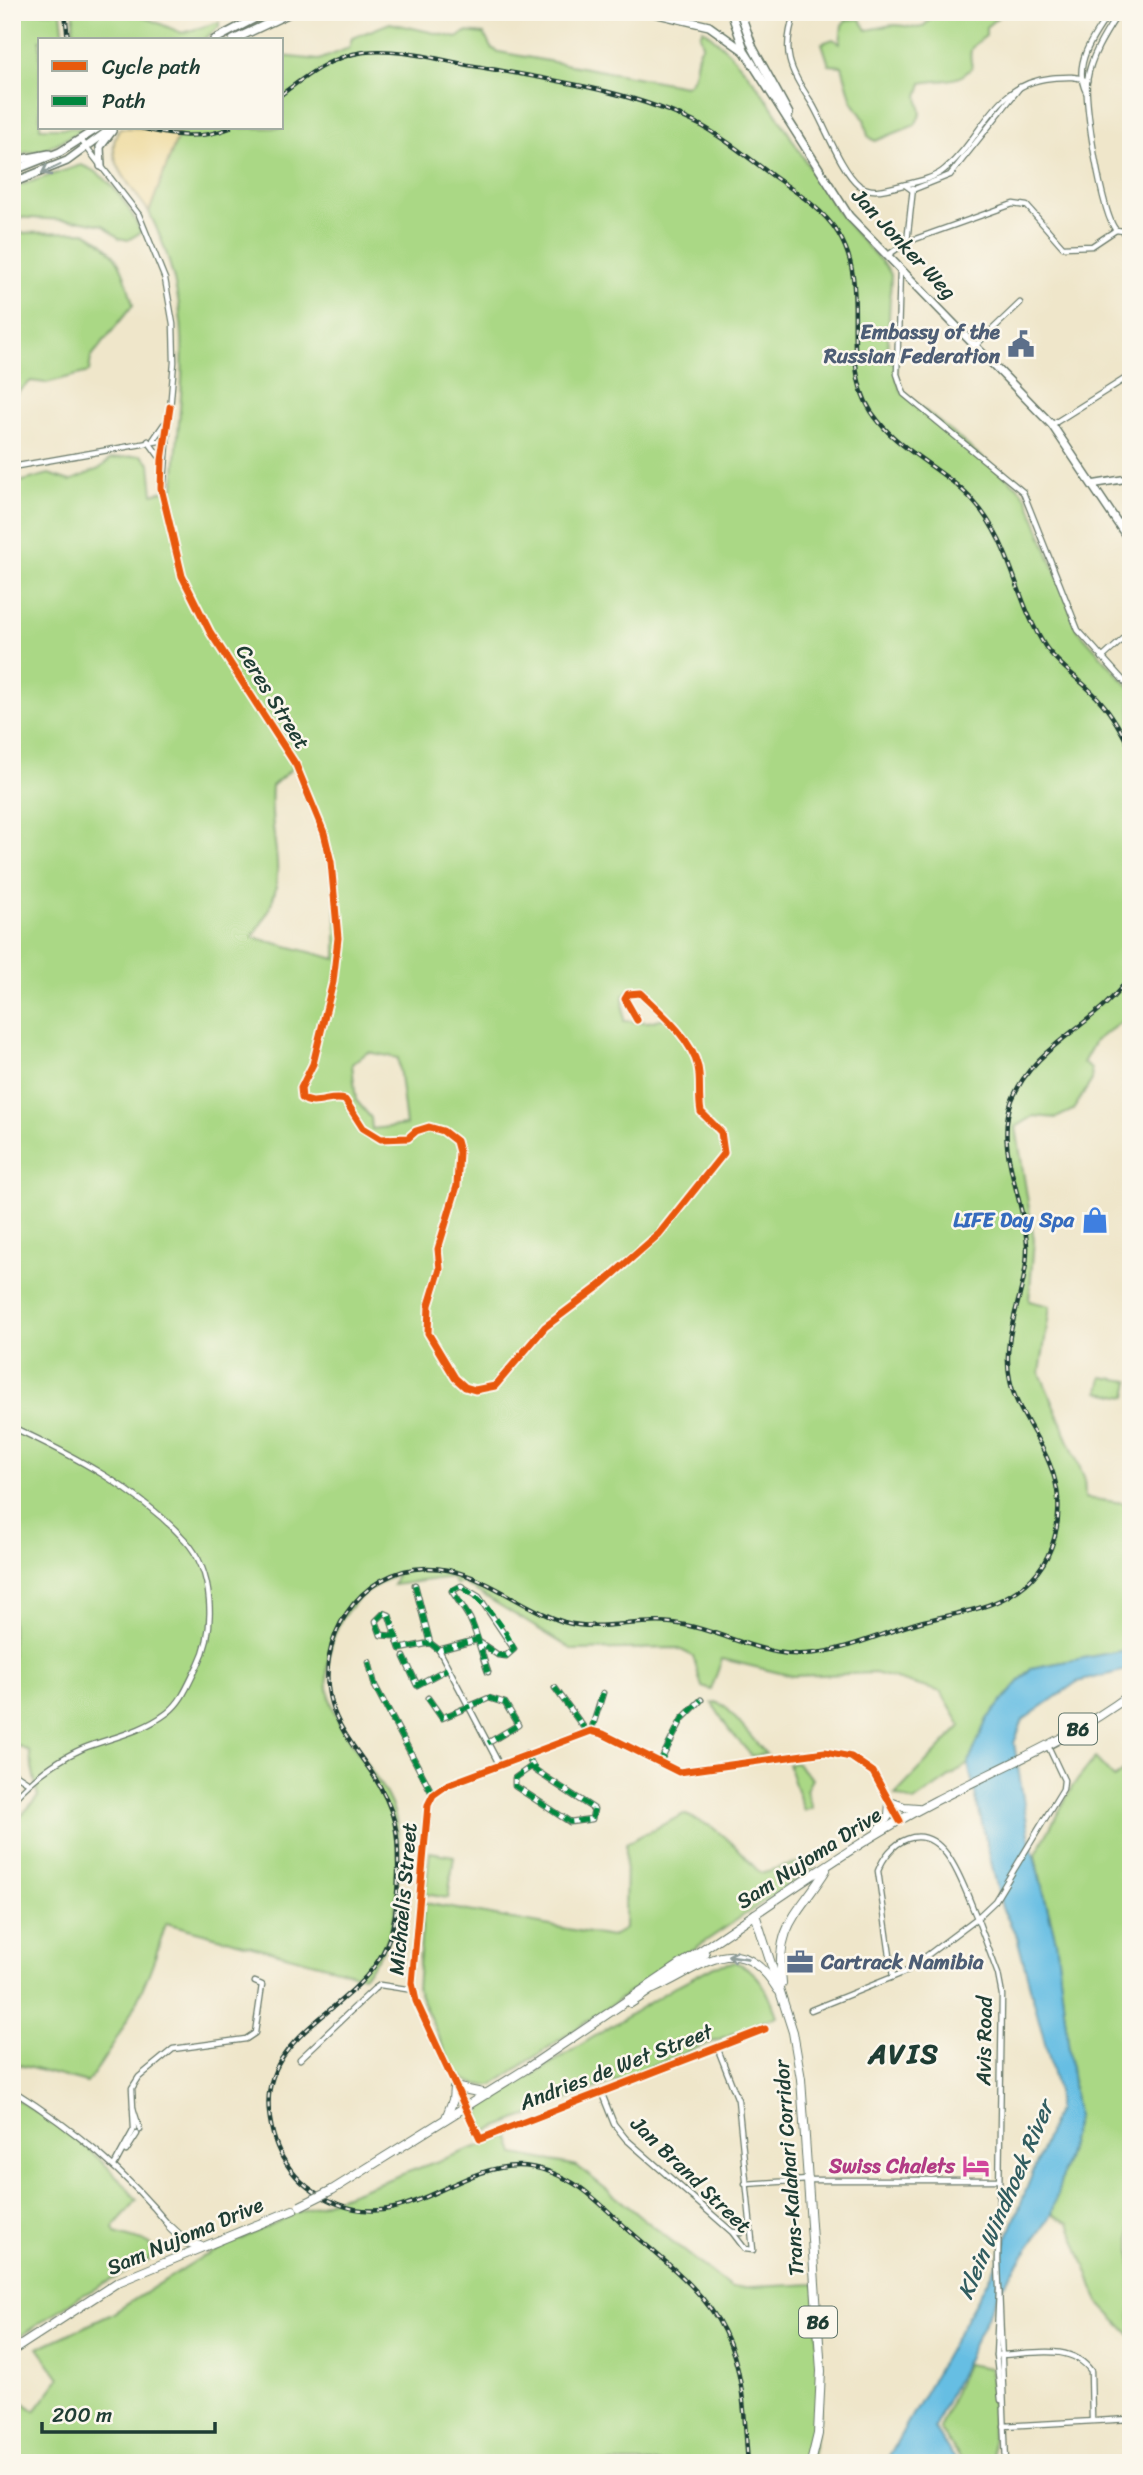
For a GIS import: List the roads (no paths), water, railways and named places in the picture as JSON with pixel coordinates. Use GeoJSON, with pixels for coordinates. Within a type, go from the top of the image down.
{"type":"FeatureCollection","features":[{"type":"Feature","properties":{"kind":"main road"},"geometry":{"type":"LineString","coordinates":[[218,38],[267,12]]}},
{"type":"Feature","properties":{"kind":"main road"},"geometry":{"type":"LineString","coordinates":[[237,38],[292,12]]}},
{"type":"Feature","properties":{"kind":"main road"},"geometry":{"type":"LineString","coordinates":[[649,12],[709,26],[745,52]]}},
{"type":"Feature","properties":{"kind":"main road","name":"Jan Jonker Weg"},"geometry":{"type":"LineString","coordinates":[[731,12],[745,52],[849,216],[1052,425],[1131,543]]}},
{"type":"Feature","properties":{"kind":"main road","name":"Jan Jonker Weg"},"geometry":{"type":"LineString","coordinates":[[740,12],[753,48],[793,125]]}},
{"type":"Feature","properties":{"kind":"main road"},"geometry":{"type":"LineString","coordinates":[[747,12],[753,48]]}},
{"type":"Feature","properties":{"kind":"main road"},"geometry":{"type":"LineString","coordinates":[[12,183],[52,169],[96,130]]}},
{"type":"Feature","properties":{"kind":"main road"},"geometry":{"type":"LineString","coordinates":[[12,172],[109,130]]}},
{"type":"Feature","properties":{"kind":"main road"},"geometry":{"type":"LineString","coordinates":[[101,166],[100,147],[112,130]]}},
{"type":"Feature","properties":{"kind":"main road"},"geometry":{"type":"LineString","coordinates":[[12,161],[60,152]]}},
{"type":"Feature","properties":{"kind":"main road","name":"Sam Nujoma Drive"},"geometry":{"type":"LineString","coordinates":[[589,2027],[653,1989],[872,1837],[1100,1716],[1131,1694]]}},
{"type":"Feature","properties":{"kind":"main road"},"geometry":{"type":"LineString","coordinates":[[872,1837],[889,1815],[890,1802],[911,1809],[934,1802]]}},
{"type":"Feature","properties":{"kind":"main road","name":"B6"},"geometry":{"type":"LineString","coordinates":[[756,1916],[826,1870],[839,1858]]}},
{"type":"Feature","properties":{"kind":"main road","name":"B6"},"geometry":{"type":"LineString","coordinates":[[785,2002],[780,1964],[785,1933],[795,1910],[826,1870]]}},
{"type":"Feature","properties":{"kind":"main road","name":"Sam Nujoma Drive"},"geometry":{"type":"LineString","coordinates":[[12,2351],[118,2282],[261,2227],[332,2190],[487,2094],[756,1916]]}},
{"type":"Feature","properties":{"kind":"main road","name":"Trans-Kalahari Corridor"},"geometry":{"type":"LineString","coordinates":[[756,1916],[785,2002],[799,2056],[821,2371],[818,2434],[811,2463]]}},
{"type":"Feature","properties":{"kind":"main road"},"geometry":{"type":"LineString","coordinates":[[653,1989],[712,1958],[731,1955],[758,1964],[785,2002]]}},
{"type":"Feature","properties":{"kind":"main road"},"geometry":{"type":"LineString","coordinates":[[446,2118],[453,2100],[453,2087],[487,2094]]}},
{"type":"Feature","properties":{"kind":"main road","name":"Sam Nujoma Drive"},"geometry":{"type":"LineString","coordinates":[[190,2254],[296,2208]]}},
{"type":"Feature","properties":{"kind":"main road"},"geometry":{"type":"LineString","coordinates":[[171,2228],[187,2242],[204,2246]]}},
{"type":"Feature","properties":{"kind":"street"},"geometry":{"type":"LineString","coordinates":[[795,12],[788,51],[789,68],[827,127],[850,173],[860,185],[871,190],[905,185],[946,169],[1006,96],[1021,86],[1044,79],[1080,77],[1087,81]]}},
{"type":"Feature","properties":{"kind":"street"},"geometry":{"type":"LineString","coordinates":[[1110,12],[1091,40],[1080,77],[1086,92],[1105,209],[1116,230]]}},
{"type":"Feature","properties":{"kind":"street"},"geometry":{"type":"LineString","coordinates":[[1086,92],[1087,81],[1102,38],[1119,12]]}},
{"type":"Feature","properties":{"kind":"street"},"geometry":{"type":"LineString","coordinates":[[912,190],[950,175],[1021,86]]}},
{"type":"Feature","properties":{"kind":"street","name":"Ceres Street"},"geometry":{"type":"LineString","coordinates":[[84,143],[139,215],[162,267],[173,324],[163,494]]}},
{"type":"Feature","properties":{"kind":"street"},"geometry":{"type":"LineString","coordinates":[[907,242],[912,190],[916,181]]}},
{"type":"Feature","properties":{"kind":"street"},"geometry":{"type":"LineString","coordinates":[[905,185],[912,190]]}},
{"type":"Feature","properties":{"kind":"street"},"geometry":{"type":"LineString","coordinates":[[887,256],[907,242],[1013,204],[1031,210],[1063,247],[1092,246],[1116,230],[1131,232]]}},
{"type":"Feature","properties":{"kind":"street"},"geometry":{"type":"LineString","coordinates":[[900,269],[897,374],[899,387],[918,407],[1023,492],[1077,630],[1131,689]]}},
{"type":"Feature","properties":{"kind":"street"},"geometry":{"type":"LineString","coordinates":[[976,345],[1020,303]]}},
{"type":"Feature","properties":{"kind":"street"},"geometry":{"type":"LineString","coordinates":[[1052,425],[1131,375]]}},
{"type":"Feature","properties":{"kind":"street","name":"Ceres Street"},"geometry":{"type":"LineString","coordinates":[[170,407],[162,460],[163,494],[171,537],[191,596],[210,632],[296,765],[324,833],[336,900],[338,939],[330,1002],[314,1048],[313,1064],[301,1088],[303,1100],[313,1103],[334,1098],[345,1100],[363,1128],[380,1139],[408,1138],[416,1131],[429,1127],[443,1131],[456,1141],[459,1152],[457,1186],[439,1249],[440,1269],[429,1305],[428,1333],[461,1384],[469,1389],[485,1390],[498,1384],[545,1327],[603,1284],[659,1234],[724,1153],[721,1132],[701,1112],[697,1065],[681,1037],[640,993],[634,992],[625,999],[637,1020]]}},
{"type":"Feature","properties":{"kind":"street"},"geometry":{"type":"LineString","coordinates":[[151,441],[166,421]]}},
{"type":"Feature","properties":{"kind":"street"},"geometry":{"type":"LineString","coordinates":[[12,467],[167,440]]}},
{"type":"Feature","properties":{"kind":"street"},"geometry":{"type":"LineString","coordinates":[[151,441],[162,460]]}},
{"type":"Feature","properties":{"kind":"street"},"geometry":{"type":"LineString","coordinates":[[1094,484],[1131,478]]}},
{"type":"Feature","properties":{"kind":"street"},"geometry":{"type":"LineString","coordinates":[[1102,658],[1131,632]]}},
{"type":"Feature","properties":{"kind":"street"},"geometry":{"type":"LineString","coordinates":[[12,1427],[63,1450],[138,1499],[186,1541],[204,1581],[210,1621],[205,1651],[187,1688],[170,1711],[148,1727],[83,1749],[54,1763],[12,1801]]}},
{"type":"Feature","properties":{"kind":"street"},"geometry":{"type":"LineString","coordinates":[[415,1585],[430,1643],[439,1650],[499,1764]]}},
{"type":"Feature","properties":{"kind":"street"},"geometry":{"type":"LineString","coordinates":[[439,1650],[476,1640],[498,1655],[506,1656],[514,1648],[479,1597],[461,1586],[452,1591],[471,1621],[476,1640],[488,1672]]}},
{"type":"Feature","properties":{"kind":"street"},"geometry":{"type":"LineString","coordinates":[[394,1636],[381,1635],[376,1630],[376,1621],[384,1613],[390,1615],[400,1649],[430,1643]]}},
{"type":"Feature","properties":{"kind":"street"},"geometry":{"type":"LineString","coordinates":[[404,1657],[417,1685],[447,1669]]}},
{"type":"Feature","properties":{"kind":"street"},"geometry":{"type":"LineString","coordinates":[[369,1661],[374,1686],[433,1795]]}},
{"type":"Feature","properties":{"kind":"street"},"geometry":{"type":"LineString","coordinates":[[555,1688],[589,1732],[604,1734],[659,1764],[685,1772],[835,1753],[863,1763],[882,1785],[900,1821]]}},
{"type":"Feature","properties":{"kind":"street"},"geometry":{"type":"LineString","coordinates":[[589,1732],[603,1693]]}},
{"type":"Feature","properties":{"kind":"street"},"geometry":{"type":"LineString","coordinates":[[428,1698],[442,1718],[467,1705],[489,1698],[501,1700],[518,1723],[517,1728],[488,1743]]}},
{"type":"Feature","properties":{"kind":"street"},"geometry":{"type":"LineString","coordinates":[[659,1764],[682,1719],[701,1700]]}},
{"type":"Feature","properties":{"kind":"street","name":"Michaelis Street"},"geometry":{"type":"LineString","coordinates":[[480,2139],[453,2087],[413,1990],[419,1885],[429,1805],[433,1795],[447,1785],[526,1753],[589,1732]]}},
{"type":"Feature","properties":{"kind":"street"},"geometry":{"type":"LineString","coordinates":[[811,2010],[892,1977],[921,1961],[995,1901],[1063,1789],[1064,1780],[1047,1745]]}},
{"type":"Feature","properties":{"kind":"street"},"geometry":{"type":"LineString","coordinates":[[526,1753],[532,1766],[594,1809],[592,1819],[570,1822],[515,1786],[515,1778],[532,1766]]}},
{"type":"Feature","properties":{"kind":"street"},"geometry":{"type":"LineString","coordinates":[[12,1772],[29,1783]]}},
{"type":"Feature","properties":{"kind":"street","name":"Avis Road"},"geometry":{"type":"LineString","coordinates":[[892,1977],[878,1871],[893,1848],[904,1840],[924,1838],[944,1849],[977,1918],[998,1974],[1002,1994],[998,2180],[999,2355],[1006,2463]]}},
{"type":"Feature","properties":{"kind":"street"},"geometry":{"type":"LineString","coordinates":[[115,2164],[136,2131],[131,2093],[135,2082],[173,2049],[250,2038],[258,2028],[261,2006],[262,1986],[256,1982]]}},
{"type":"Feature","properties":{"kind":"street"},"geometry":{"type":"LineString","coordinates":[[300,2059],[380,1985],[413,1990]]}},
{"type":"Feature","properties":{"kind":"street","name":"Andries de Wet Street"},"geometry":{"type":"LineString","coordinates":[[480,2139],[765,2029]]}},
{"type":"Feature","properties":{"kind":"street","name":"Jan Brand Street"},"geometry":{"type":"LineString","coordinates":[[602,2094],[614,2124],[626,2139],[732,2232],[745,2249],[753,2250],[754,2243],[748,2228],[738,2100],[717,2047]]}},
{"type":"Feature","properties":{"kind":"street"},"geometry":{"type":"LineString","coordinates":[[12,2090],[45,2109],[115,2164],[190,2254]]}},
{"type":"Feature","properties":{"kind":"street","name":"Jan Brand Street"},"geometry":{"type":"LineString","coordinates":[[745,2184],[808,2180],[998,2180]]}},
{"type":"Feature","properties":{"kind":"street"},"geometry":{"type":"LineString","coordinates":[[732,2232],[741,2233],[748,2228]]}},
{"type":"Feature","properties":{"kind":"street"},"geometry":{"type":"LineString","coordinates":[[999,2355],[1063,2352],[1082,2361],[1093,2377],[1091,2419]]}},
{"type":"Feature","properties":{"kind":"street"},"geometry":{"type":"LineString","coordinates":[[1004,2426],[1131,2418]]}},
{"type":"Feature","properties":{"kind":"water"},"geometry":{"type":"Polygon","coordinates":[[[1131,1649],[1131,1669],[1077,1682],[1023,1720],[1014,1743],[1030,1841],[1056,1941],[1077,2117],[1052,2214],[1000,2290],[934,2429],[958,2463],[885,2463],[998,2262],[1057,2110],[1057,2089],[1017,1937],[1002,1908],[968,1764],[987,1719],[1031,1668],[1131,1649]]]}},
{"type":"Feature","properties":{"kind":"railway"},"geometry":{"type":"LineString","coordinates":[[65,12],[68,38]]}},
{"type":"Feature","properties":{"kind":"railway"},"geometry":{"type":"LineString","coordinates":[[284,92],[310,73],[331,62],[352,54],[378,51],[419,55],[591,88],[648,103],[702,126],[808,202],[832,224],[848,256],[855,304],[855,354],[865,401],[889,433],[963,491],[987,518],[1045,646],[1102,703],[1131,750]]}},
{"type":"Feature","properties":{"kind":"railway"},"geometry":{"type":"LineString","coordinates":[[150,130],[186,135],[224,130]]}},
{"type":"Feature","properties":{"kind":"railway"},"geometry":{"type":"LineString","coordinates":[[748,2463],[740,2379],[731,2347],[716,2316],[683,2278],[581,2188],[551,2172],[518,2166],[494,2169],[472,2176],[408,2204],[386,2210],[363,2210],[338,2204],[315,2193],[296,2176],[279,2152],[269,2112],[270,2085],[279,2063],[293,2043],[368,1974],[387,1945],[396,1906],[397,1833],[391,1810],[380,1786],[348,1739],[334,1712],[327,1679],[329,1656],[336,1633],[347,1613],[362,1595],[380,1581],[402,1572],[426,1568],[463,1574],[564,1622],[591,1626],[672,1623],[699,1628],[763,1649],[795,1654],[849,1646],[920,1622],[978,1608],[1000,1600],[1026,1584],[1048,1555],[1058,1520],[1058,1501],[1050,1465],[1017,1402],[1010,1380],[1008,1363],[1011,1329],[1023,1280],[1027,1246],[1008,1155],[1007,1118],[1022,1080],[1036,1063],[1103,1007],[1131,974]]}},
{"type":"Feature","properties":{"kind":"place","name":"Embassy of the Russian Federation"},"geometry":{"type":"Point","coordinates":[1021,344]}},
{"type":"Feature","properties":{"kind":"place","name":"LIFE Day Spa"},"geometry":{"type":"Point","coordinates":[1095,1220]}},
{"type":"Feature","properties":{"kind":"place","name":"Cartrack Namibia"},"geometry":{"type":"Point","coordinates":[800,1962]}},
{"type":"Feature","properties":{"kind":"place","name":"Swiss Chalets"},"geometry":{"type":"Point","coordinates":[976,2166]}},
{"type":"Feature","properties":{"kind":"district","name":"AVIS"},"geometry":{"type":"Point","coordinates":[904,2053]}},
{"type":"Feature","properties":{"kind":"water label","name":"Klein Windhoek River"},"geometry":{"type":"Point","coordinates":[1005,2200]}}]}
